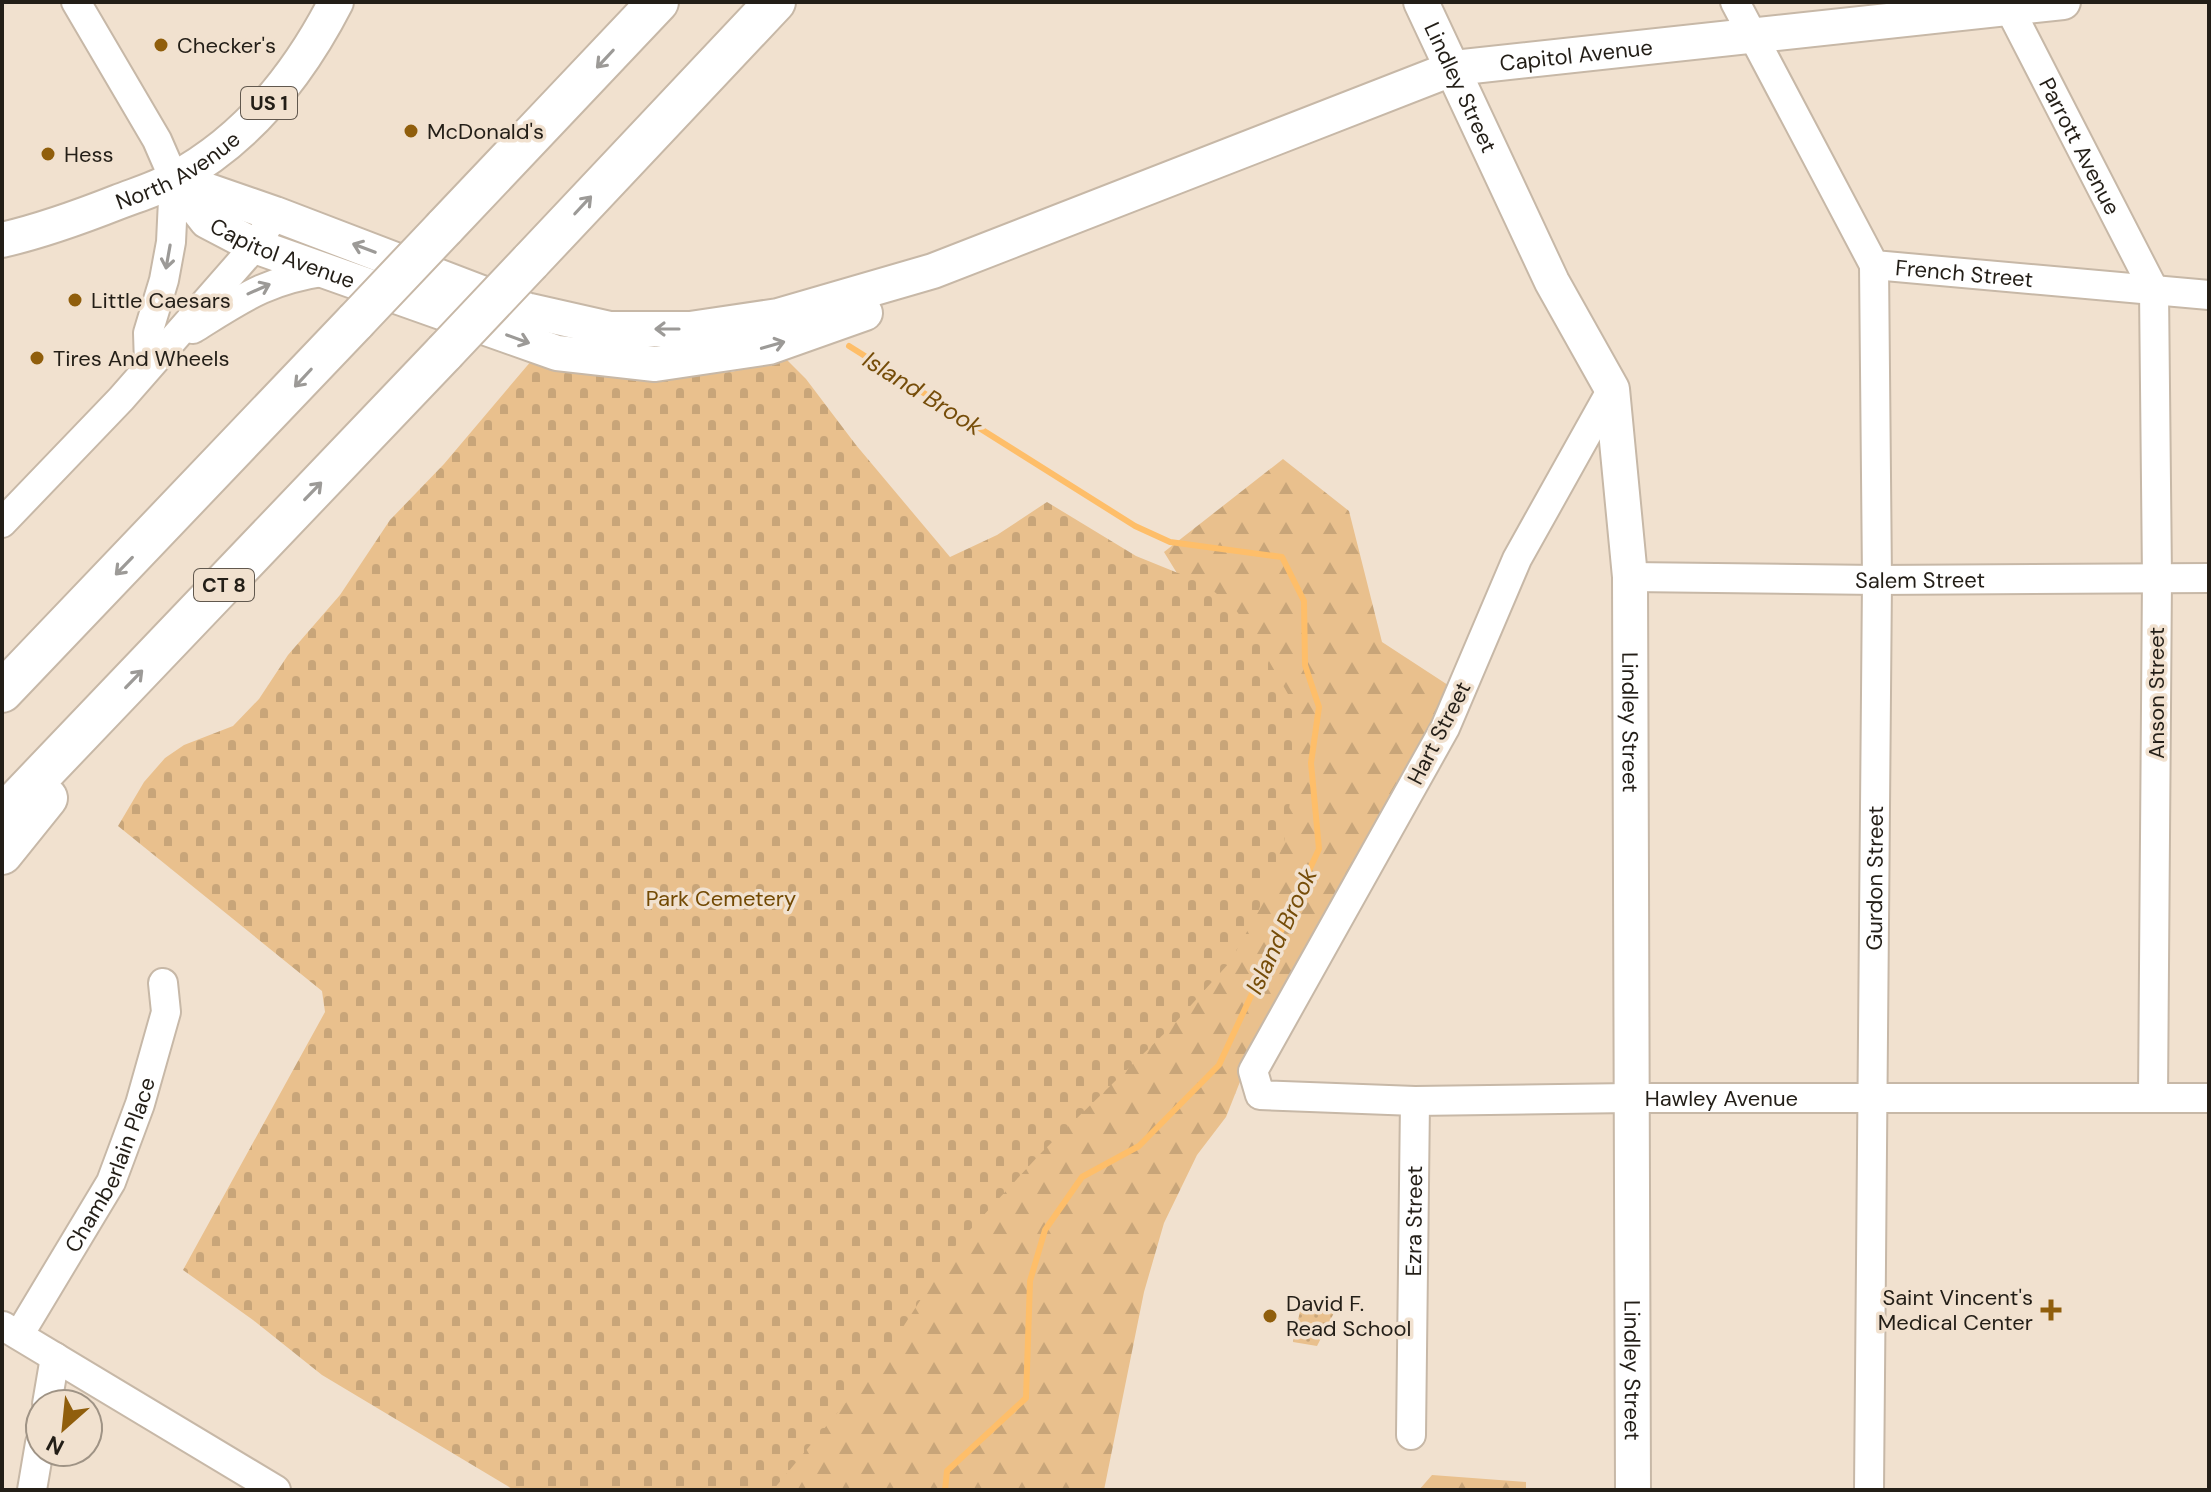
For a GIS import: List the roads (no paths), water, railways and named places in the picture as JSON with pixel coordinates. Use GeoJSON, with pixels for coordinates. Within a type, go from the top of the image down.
{"type":"FeatureCollection","features":[{"type":"Feature","properties":{"kind":"highway"},"geometry":{"type":"LineString","coordinates":[[2,692],[658,2]]}},
{"type":"Feature","properties":{"kind":"highway","name":"CT 8"},"geometry":{"type":"LineString","coordinates":[[2,816],[775,2]]}},
{"type":"Feature","properties":{"kind":"highway"},"geometry":{"type":"LineString","coordinates":[[2,854],[51,793],[103,713]]}},
{"type":"Feature","properties":{"kind":"main road","name":"North Avenue"},"geometry":{"type":"LineString","coordinates":[[2,240],[81,217],[174,179],[224,146],[259,114],[288,80],[315,42],[336,2]]}},
{"type":"Feature","properties":{"kind":"main road","name":"Lindley Street"},"geometry":{"type":"LineString","coordinates":[[1421,2],[1552,282],[1612,389],[1630,577],[1633,1490]]}},
{"type":"Feature","properties":{"kind":"main road","name":"Capitol Avenue"},"geometry":{"type":"LineString","coordinates":[[174,179],[275,214],[526,310],[610,329],[690,329],[778,316],[933,271],[1454,68],[2063,2]]}},
{"type":"Feature","properties":{"kind":"main road","name":"Capitol Avenue"},"geometry":{"type":"LineString","coordinates":[[174,179],[207,221],[255,246],[557,353],[655,364],[769,347],[897,302],[933,271]]}},
{"type":"Feature","properties":{"kind":"street"},"geometry":{"type":"LineString","coordinates":[[76,2],[157,140],[174,179],[171,242],[164,280],[148,333],[149,364]]}},
{"type":"Feature","properties":{"kind":"street","name":"French Street"},"geometry":{"type":"LineString","coordinates":[[1735,2],[1874,265],[2209,295]]}},
{"type":"Feature","properties":{"kind":"street","name":"Parrott Avenue"},"geometry":{"type":"LineString","coordinates":[[2008,6],[2154,290]]}},
{"type":"Feature","properties":{"kind":"street"},"geometry":{"type":"LineString","coordinates":[[2,523],[97,425],[255,246],[275,214]]}},
{"type":"Feature","properties":{"kind":"street","name":"Gurdon Street"},"geometry":{"type":"LineString","coordinates":[[1869,1490],[1877,580],[1874,265]]}},
{"type":"Feature","properties":{"kind":"street"},"geometry":{"type":"LineString","coordinates":[[149,364],[187,333],[249,293],[298,275],[328,271]]}},
{"type":"Feature","properties":{"kind":"street","name":"Anson Street"},"geometry":{"type":"LineString","coordinates":[[2153,1097],[2157,578],[2154,290]]}},
{"type":"Feature","properties":{"kind":"street","name":"Hart Street"},"geometry":{"type":"LineString","coordinates":[[1253,1071],[1445,728],[1517,559],[1612,389]]}},
{"type":"Feature","properties":{"kind":"street","name":"Salem Street"},"geometry":{"type":"LineString","coordinates":[[1630,577],[1877,580],[2209,578]]}},
{"type":"Feature","properties":{"kind":"street","name":"Chamberlain Place"},"geometry":{"type":"LineString","coordinates":[[10,1330],[111,1182],[140,1104],[166,1012],[163,983]]}},
{"type":"Feature","properties":{"kind":"street","name":"Hawley Avenue"},"geometry":{"type":"LineString","coordinates":[[1253,1071],[1260,1095],[1415,1101],[2209,1098]]}},
{"type":"Feature","properties":{"kind":"street","name":"Ezra Street"},"geometry":{"type":"LineString","coordinates":[[1411,1435],[1415,1101]]}},
{"type":"Feature","properties":{"kind":"street"},"geometry":{"type":"LineString","coordinates":[[10,1330],[262,1486]]}},
{"type":"Feature","properties":{"kind":"street"},"geometry":{"type":"LineString","coordinates":[[50,1388],[55,1357]]}},
{"type":"Feature","properties":{"kind":"street"},"geometry":{"type":"LineString","coordinates":[[32,1490],[36,1468]]}},
{"type":"Feature","properties":{"kind":"waterway","name":"Island Brook"},"geometry":{"type":"LineString","coordinates":[[849,346],[1135,526],[1170,542],[1282,557],[1304,601],[1305,665],[1319,707],[1311,763],[1319,849],[1219,1065],[1139,1146],[1082,1177],[1045,1230],[1030,1281],[1026,1398],[947,1471],[945,1490]]}},
{"type":"Feature","properties":{"kind":"place","name":"Checker's"},"geometry":{"type":"Point","coordinates":[161,45]}},
{"type":"Feature","properties":{"kind":"place","name":"McDonald's"},"geometry":{"type":"Point","coordinates":[411,131]}},
{"type":"Feature","properties":{"kind":"place","name":"Hess"},"geometry":{"type":"Point","coordinates":[48,154]}},
{"type":"Feature","properties":{"kind":"place","name":"Little Caesars"},"geometry":{"type":"Point","coordinates":[75,300]}},
{"type":"Feature","properties":{"kind":"place","name":"Tires And Wheels"},"geometry":{"type":"Point","coordinates":[37,358]}},
{"type":"Feature","properties":{"kind":"place","name":"Saint Vincent's Medical Center"},"geometry":{"type":"Point","coordinates":[2051,1310]}},
{"type":"Feature","properties":{"kind":"place","name":"David F. Read School"},"geometry":{"type":"Point","coordinates":[1270,1316]}},
{"type":"Feature","properties":{"kind":"park label","name":"Park Cemetery"},"geometry":{"type":"Point","coordinates":[721,898]}}]}
